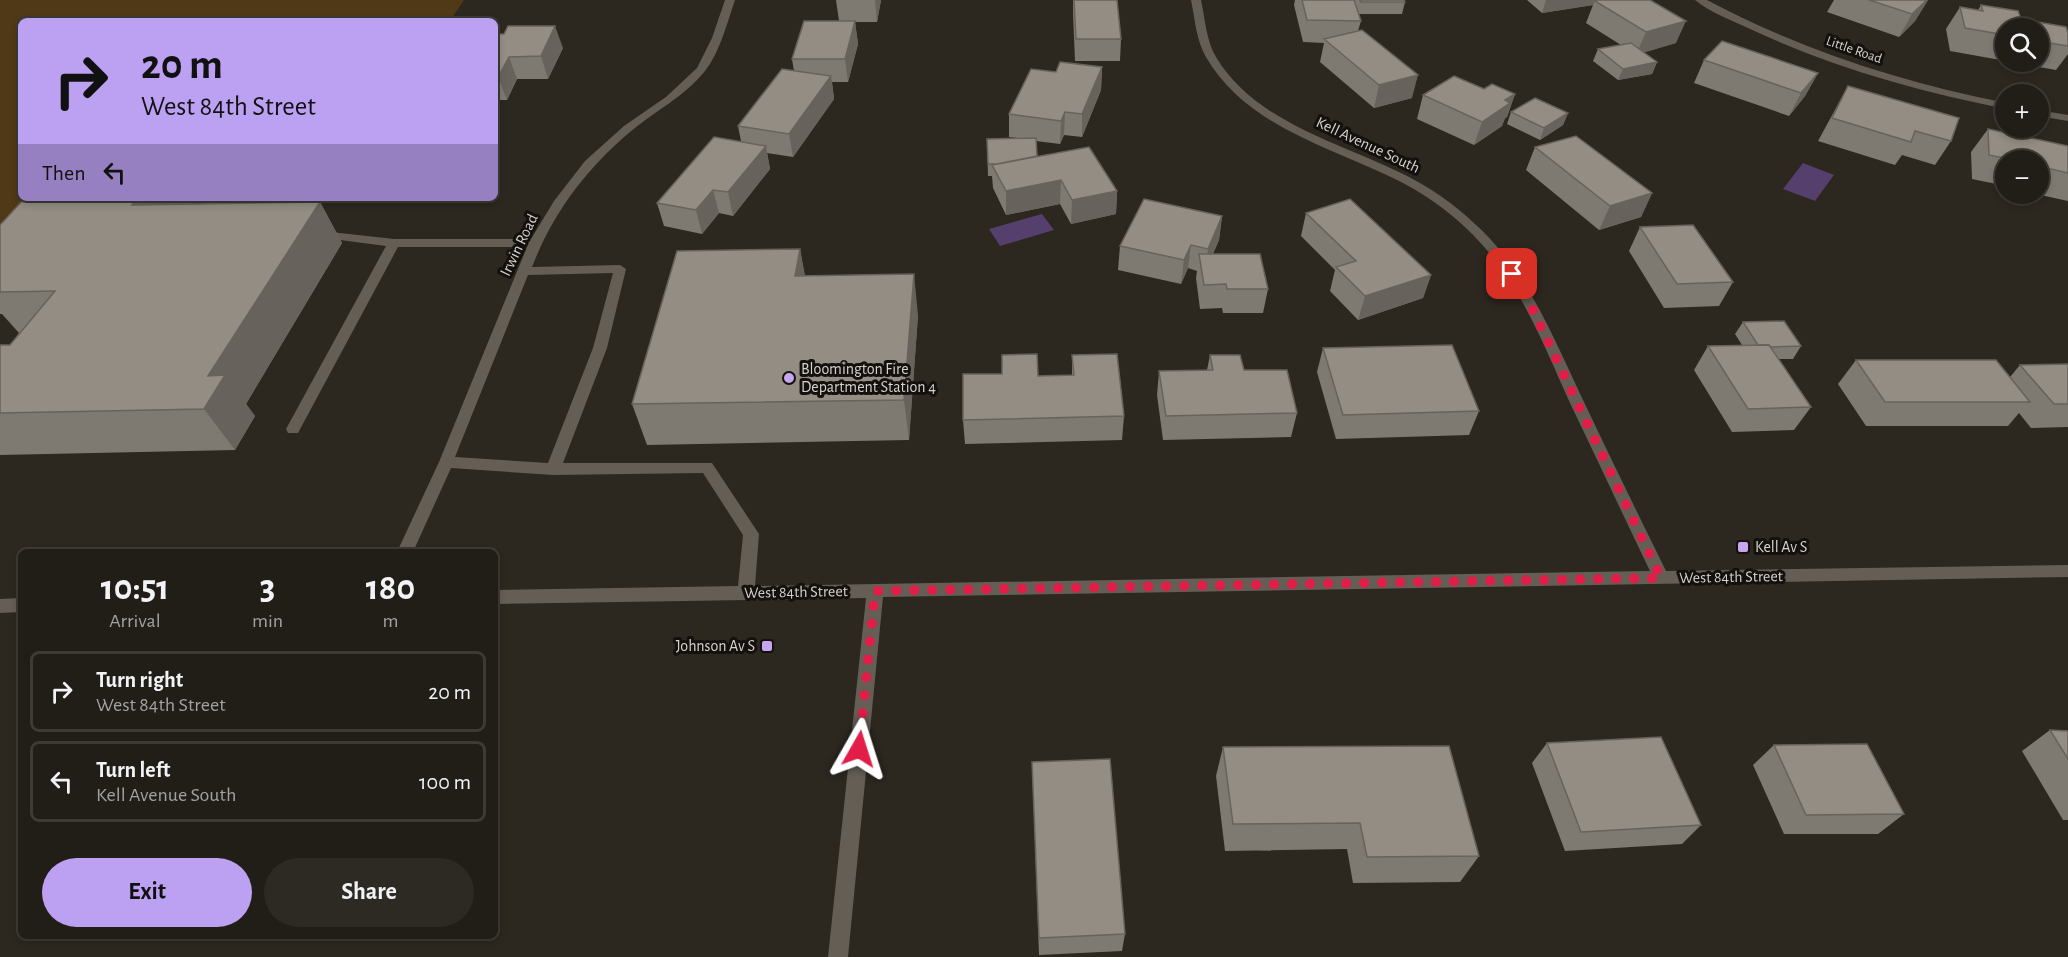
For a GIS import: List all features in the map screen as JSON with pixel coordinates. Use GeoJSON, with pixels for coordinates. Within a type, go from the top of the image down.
{"type":"FeatureCollection","features":[{"type":"Feature","properties":{"kind":"street","name":"Irwin Road"},"geometry":{"type":"LineString","coordinates":[[406,549],[446,462],[535,243],[560,201],[589,163],[628,128],[670,99],[701,69],[717,38],[730,0]]}},
{"type":"Feature","properties":{"kind":"street","name":"Kell Avenue South"},"geometry":{"type":"LineString","coordinates":[[1196,0],[1211,57],[1229,82],[1259,107],[1291,127],[1407,178],[1458,214],[1501,258],[1532,308],[1661,578]]}},
{"type":"Feature","properties":{"kind":"street","name":"Little Road"},"geometry":{"type":"LineString","coordinates":[[1700,0],[1725,14],[1808,50],[1882,75],[1995,104]]}},
{"type":"Feature","properties":{"kind":"street"},"geometry":{"type":"LineString","coordinates":[[2049,114],[2068,118]]}},
{"type":"Feature","properties":{"kind":"street"},"geometry":{"type":"LineString","coordinates":[[307,232],[330,233],[394,243],[535,243]]}},
{"type":"Feature","properties":{"kind":"street"},"geometry":{"type":"LineString","coordinates":[[293,429],[394,243]]}},
{"type":"Feature","properties":{"kind":"street"},"geometry":{"type":"LineString","coordinates":[[523,271],[621,269],[600,348],[553,469]]}},
{"type":"Feature","properties":{"kind":"street"},"geometry":{"type":"LineString","coordinates":[[446,462],[553,469],[707,467],[751,534],[746,593]]}},
{"type":"Feature","properties":{"kind":"street","name":"West 84th Street"},"geometry":{"type":"LineString","coordinates":[[498,597],[2068,572]]}},
{"type":"Feature","properties":{"kind":"street"},"geometry":{"type":"LineString","coordinates":[[838,957],[875,591]]}},
{"type":"Feature","properties":{"kind":"street"},"geometry":{"type":"LineString","coordinates":[[0,606],[18,605]]}},
{"type":"Feature","properties":{"kind":"shaded area"},"geometry":{"type":"Polygon","coordinates":[[[0,0],[464,0],[452,18],[18,18],[18,201],[50,201],[0,257],[0,0]]]}},
{"type":"Feature","properties":{"kind":"shaded area"},"geometry":{"type":"Polygon","coordinates":[[[1803,163],[1834,175],[1815,201],[1783,189],[1803,163]]]}},
{"type":"Feature","properties":{"kind":"shaded area"},"geometry":{"type":"Polygon","coordinates":[[[1042,214],[1054,230],[1000,246],[989,229],[1042,214]]]}},
{"type":"Feature","properties":{"kind":"building"},"geometry":{"type":"Polygon","coordinates":[[[1074,0],[1117,0],[1121,39],[1076,39],[1074,0]]]}},
{"type":"Feature","properties":{"kind":"building"},"geometry":{"type":"Polygon","coordinates":[[[1302,0],[1354,0],[1361,21],[1307,20],[1302,0]]]}},
{"type":"Feature","properties":{"kind":"building"},"geometry":{"type":"Polygon","coordinates":[[[1360,0],[1404,0],[1405,2],[1361,2],[1360,0]]]}},
{"type":"Feature","properties":{"kind":"building"},"geometry":{"type":"Polygon","coordinates":[[[1650,0],[1686,21],[1646,32],[1595,1],[1650,0]]]}},
{"type":"Feature","properties":{"kind":"building"},"geometry":{"type":"Polygon","coordinates":[[[1869,0],[1927,0],[1912,14],[1869,0]]]}},
{"type":"Feature","properties":{"kind":"building"},"geometry":{"type":"Polygon","coordinates":[[[1981,5],[2018,11],[2021,18],[1995,18],[1995,33],[1965,28],[1960,7],[1983,11],[1981,5]]]}},
{"type":"Feature","properties":{"kind":"building"},"geometry":{"type":"Polygon","coordinates":[[[804,21],[855,21],[845,59],[792,59],[804,21]]]}},
{"type":"Feature","properties":{"kind":"building"},"geometry":{"type":"Polygon","coordinates":[[[2049,24],[2066,27],[2068,46],[2049,43],[2049,24]]]}},
{"type":"Feature","properties":{"kind":"building"},"geometry":{"type":"Polygon","coordinates":[[[508,26],[555,26],[541,56],[509,57],[498,77],[498,34],[504,34],[508,26]]]}},
{"type":"Feature","properties":{"kind":"building"},"geometry":{"type":"Polygon","coordinates":[[[1362,30],[1418,75],[1379,85],[1324,39],[1362,30]]]}},
{"type":"Feature","properties":{"kind":"building"},"geometry":{"type":"Polygon","coordinates":[[[1722,41],[1818,73],[1801,93],[1704,60],[1722,41]]]}},
{"type":"Feature","properties":{"kind":"building"},"geometry":{"type":"Polygon","coordinates":[[[1631,43],[1657,62],[1623,69],[1598,49],[1631,43]]]}},
{"type":"Feature","properties":{"kind":"building"},"geometry":{"type":"Polygon","coordinates":[[[1060,62],[1102,67],[1082,114],[1065,112],[1061,121],[1009,114],[1031,69],[1056,72],[1060,62]]]}},
{"type":"Feature","properties":{"kind":"building"},"geometry":{"type":"Polygon","coordinates":[[[782,69],[831,76],[789,134],[738,126],[782,69]]]}},
{"type":"Feature","properties":{"kind":"building"},"geometry":{"type":"Polygon","coordinates":[[[1454,76],[1484,89],[1492,84],[1515,94],[1505,100],[1510,103],[1482,122],[1423,95],[1454,76]]]}},
{"type":"Feature","properties":{"kind":"building"},"geometry":{"type":"Polygon","coordinates":[[[1848,86],[1959,118],[1951,141],[1915,131],[1911,142],[1832,118],[1848,86]]]}},
{"type":"Feature","properties":{"kind":"building"},"geometry":{"type":"Polygon","coordinates":[[[1535,98],[1568,113],[1544,128],[1511,112],[1535,98]]]}},
{"type":"Feature","properties":{"kind":"building"},"geometry":{"type":"Polygon","coordinates":[[[1988,129],[1995,130],[1995,138],[2030,138],[2068,146],[2068,173],[2049,169],[2049,150],[1995,150],[1995,156],[1989,155],[1988,129]]]}},
{"type":"Feature","properties":{"kind":"building"},"geometry":{"type":"Polygon","coordinates":[[[1576,136],[1652,193],[1610,206],[1535,147],[1576,136]]]}},
{"type":"Feature","properties":{"kind":"building"},"geometry":{"type":"Polygon","coordinates":[[[714,137],[766,146],[728,192],[713,190],[696,210],[657,203],[714,137]]]}},
{"type":"Feature","properties":{"kind":"building"},"geometry":{"type":"Polygon","coordinates":[[[1036,138],[1037,156],[988,164],[987,139],[1036,138]]]}},
{"type":"Feature","properties":{"kind":"building"},"geometry":{"type":"Polygon","coordinates":[[[1089,147],[1117,191],[1072,200],[1061,180],[1006,191],[992,165],[1089,147]]]}},
{"type":"Feature","properties":{"kind":"building"},"geometry":{"type":"Polygon","coordinates":[[[1144,199],[1222,216],[1208,249],[1191,245],[1184,260],[1120,246],[1144,199]]]}},
{"type":"Feature","properties":{"kind":"building"},"geometry":{"type":"Polygon","coordinates":[[[1350,199],[1431,275],[1365,296],[1336,267],[1356,261],[1306,213],[1350,199]]]}},
{"type":"Feature","properties":{"kind":"building"},"geometry":{"type":"Polygon","coordinates":[[[22,201],[135,201],[132,205],[320,202],[208,376],[225,375],[204,409],[0,413],[0,345],[10,345],[55,291],[0,292],[0,225],[22,201]]]}},
{"type":"Feature","properties":{"kind":"building"},"geometry":{"type":"Polygon","coordinates":[[[1693,225],[1733,282],[1677,284],[1640,227],[1693,225]]]}},
{"type":"Feature","properties":{"kind":"building","name":"Bloomington Fire Department Station 4"},"geometry":{"type":"Polygon","coordinates":[[[800,249],[795,276],[914,274],[904,400],[632,404],[677,251],[800,249]]]}},
{"type":"Feature","properties":{"kind":"building"},"geometry":{"type":"Polygon","coordinates":[[[1199,254],[1260,254],[1268,289],[1227,289],[1226,284],[1204,285],[1199,254]]]}},
{"type":"Feature","properties":{"kind":"building"},"geometry":{"type":"Polygon","coordinates":[[[1784,321],[1801,346],[1758,345],[1743,322],[1784,321]]]}},
{"type":"Feature","properties":{"kind":"building"},"geometry":{"type":"Polygon","coordinates":[[[1452,345],[1479,411],[1343,415],[1323,348],[1452,345]]]}},
{"type":"Feature","properties":{"kind":"building"},"geometry":{"type":"Polygon","coordinates":[[[1769,345],[1811,407],[1748,409],[1708,346],[1769,345]]]}},
{"type":"Feature","properties":{"kind":"building"},"geometry":{"type":"Polygon","coordinates":[[[1037,354],[1038,376],[1074,375],[1072,355],[1117,354],[1124,416],[963,420],[963,374],[1002,374],[1002,355],[1037,354]]]}},
{"type":"Feature","properties":{"kind":"building"},"geometry":{"type":"Polygon","coordinates":[[[1210,355],[1240,355],[1244,370],[1287,370],[1297,413],[1166,416],[1159,371],[1213,370],[1210,355]]]}},
{"type":"Feature","properties":{"kind":"building"},"geometry":{"type":"Polygon","coordinates":[[[1856,360],[1996,360],[2030,402],[1885,402],[1856,360]]]}},
{"type":"Feature","properties":{"kind":"building"},"geometry":{"type":"Polygon","coordinates":[[[2068,364],[2068,404],[2054,404],[2020,365],[2068,364]]]}},
{"type":"Feature","properties":{"kind":"building"},"geometry":{"type":"Polygon","coordinates":[[[2050,730],[2068,731],[2068,759],[2050,730]]]}},
{"type":"Feature","properties":{"kind":"building"},"geometry":{"type":"Polygon","coordinates":[[[1661,737],[1701,825],[1581,832],[1547,743],[1661,737]]]}},
{"type":"Feature","properties":{"kind":"building"},"geometry":{"type":"Polygon","coordinates":[[[1867,744],[1904,814],[1806,815],[1774,745],[1867,744]]]}},
{"type":"Feature","properties":{"kind":"building"},"geometry":{"type":"Polygon","coordinates":[[[1449,746],[1479,856],[1367,857],[1360,823],[1233,824],[1223,747],[1449,746]]]}},
{"type":"Feature","properties":{"kind":"building"},"geometry":{"type":"Polygon","coordinates":[[[1110,759],[1125,934],[1039,938],[1032,762],[1110,759]]]}},
{"type":"Feature","properties":{"kind":"place","name":"Bloomington Fire Department Station 4"},"geometry":{"type":"Point","coordinates":[789,378]}},
{"type":"Feature","properties":{"kind":"place","name":"Kell Av S"},"geometry":{"type":"Point","coordinates":[1743,547]}},
{"type":"Feature","properties":{"kind":"place","name":"Johnson Av S"},"geometry":{"type":"Point","coordinates":[767,646]}},
{"type":"Feature","properties":{"kind":"route"},"geometry":{"type":"LineString","coordinates":[[859,749],[875,591],[1661,578],[1532,308],[1512,274]]}}]}
